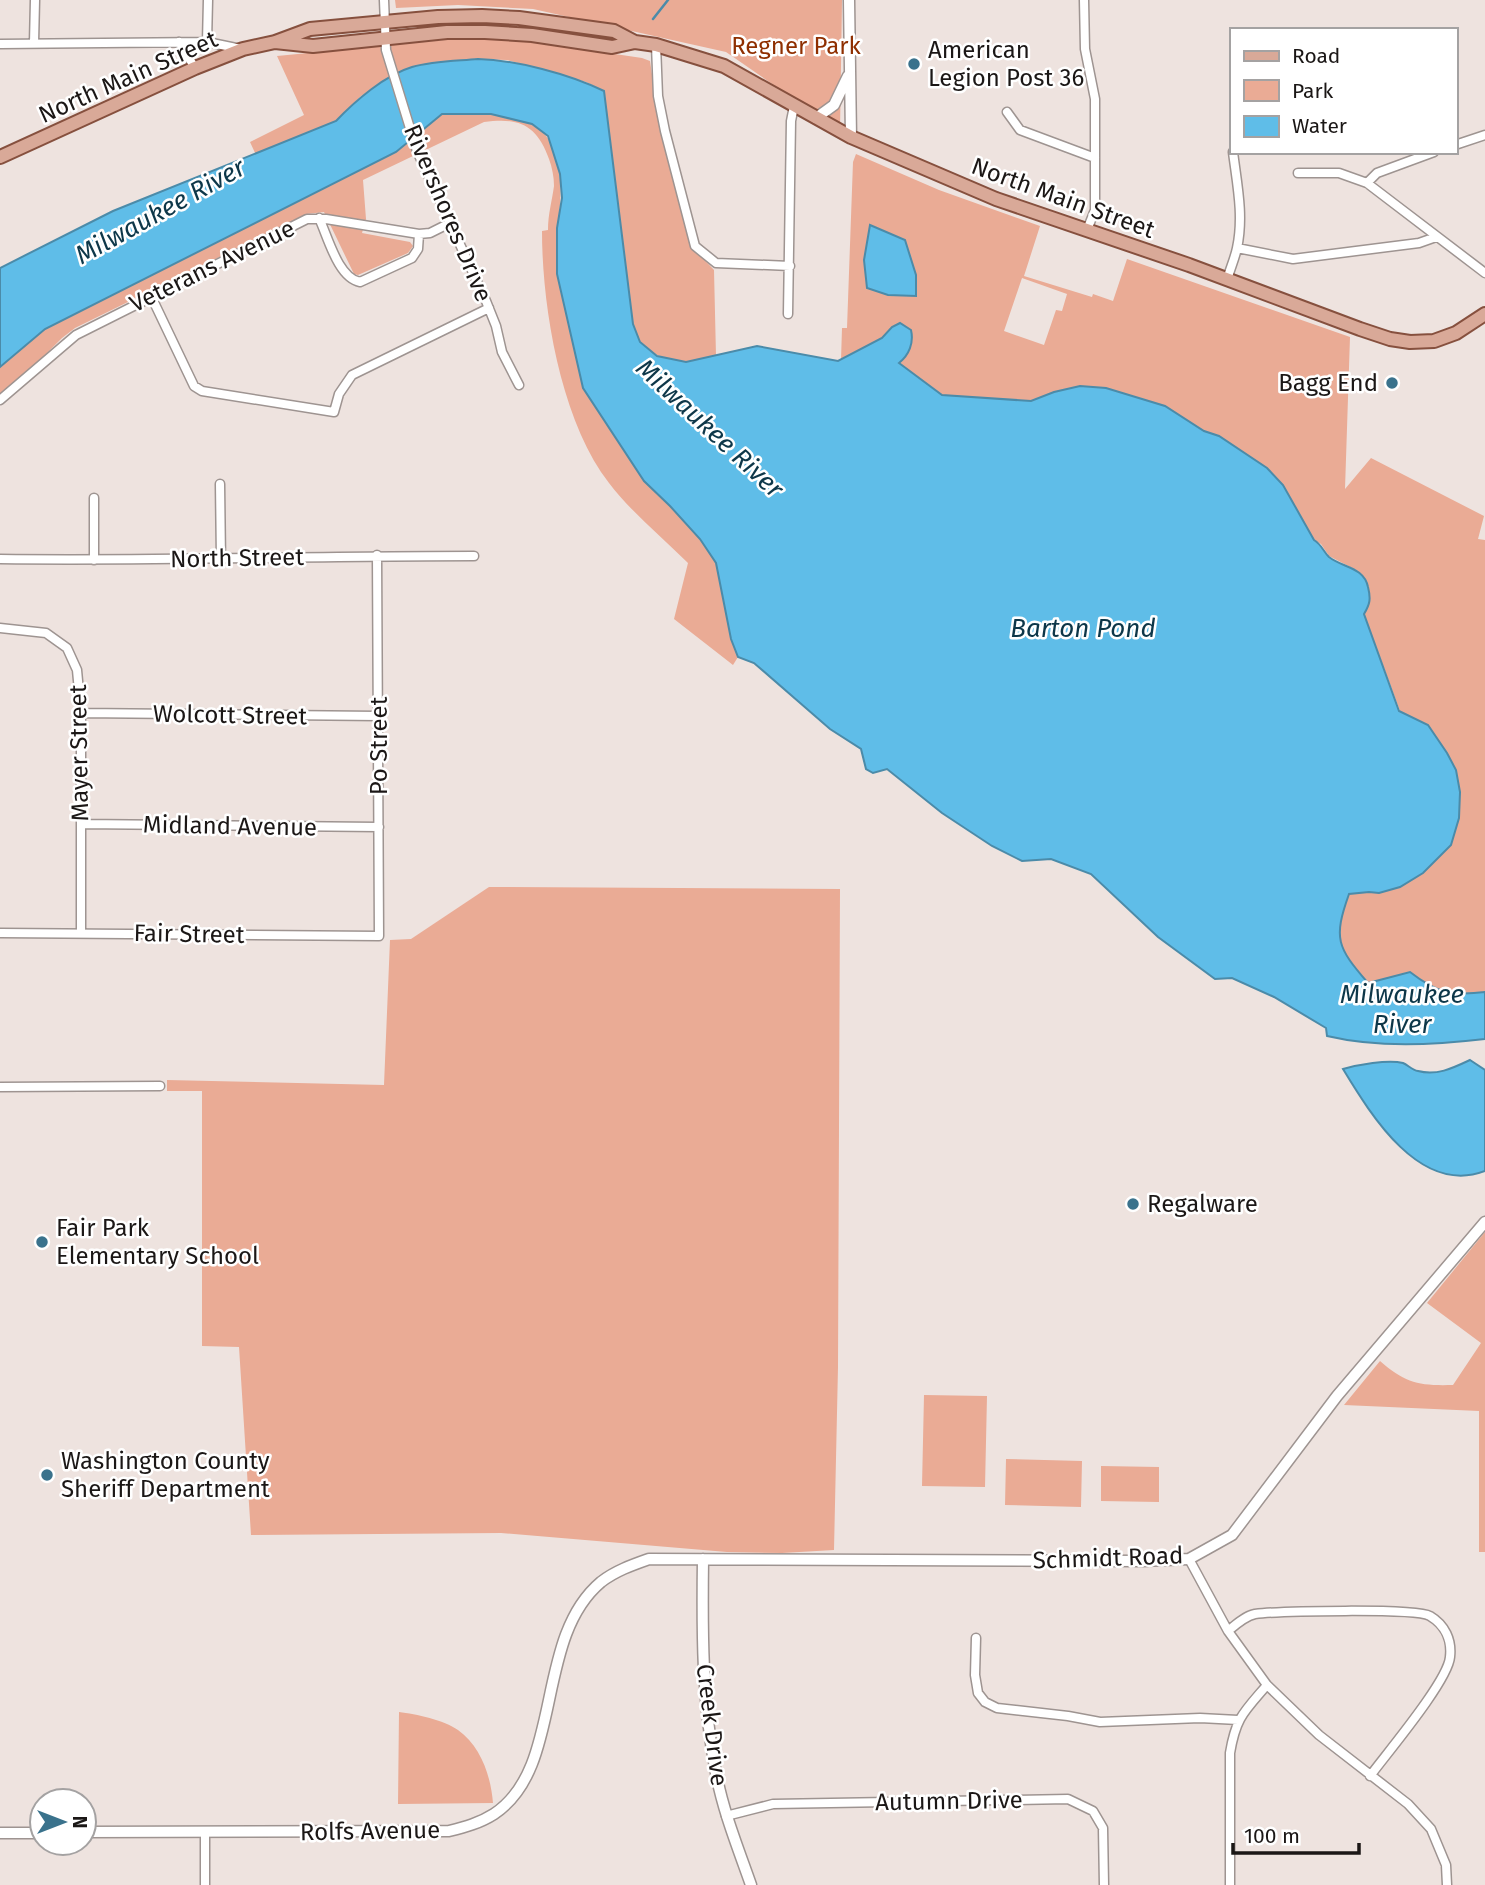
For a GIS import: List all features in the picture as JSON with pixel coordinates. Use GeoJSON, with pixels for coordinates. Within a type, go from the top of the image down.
{"type":"FeatureCollection","features":[{"type":"Feature","properties":{"kind":"main road","name":"North Main Street"},"geometry":{"type":"LineString","coordinates":[[0,157],[195,68],[310,29],[438,17],[504,17],[614,30],[635,42]]}},
{"type":"Feature","properties":{"kind":"main road","name":"North Main Street"},"geometry":{"type":"LineString","coordinates":[[275,42],[313,46],[447,32],[485,32],[532,35],[612,47],[635,42],[656,45],[724,66],[851,137],[996,199],[1390,339],[1434,341],[1456,334],[1485,314]]}},
{"type":"Feature","properties":{"kind":"main road"},"geometry":{"type":"LineString","coordinates":[[1472,325],[1485,320]]}},
{"type":"Feature","properties":{"kind":"street"},"geometry":{"type":"LineString","coordinates":[[34,43],[35,0]]}},
{"type":"Feature","properties":{"kind":"street"},"geometry":{"type":"LineString","coordinates":[[207,42],[208,0]]}},
{"type":"Feature","properties":{"kind":"street","name":"Rivershores Drive"},"geometry":{"type":"LineString","coordinates":[[384,0],[391,69],[417,151],[489,308],[502,352],[519,386]]}},
{"type":"Feature","properties":{"kind":"street"},"geometry":{"type":"LineString","coordinates":[[849,0],[851,137]]}},
{"type":"Feature","properties":{"kind":"street"},"geometry":{"type":"LineString","coordinates":[[1084,0],[1085,49],[1095,99],[1095,210],[1087,230]]}},
{"type":"Feature","properties":{"kind":"street"},"geometry":{"type":"LineString","coordinates":[[179,42],[195,68]]}},
{"type":"Feature","properties":{"kind":"street"},"geometry":{"type":"LineString","coordinates":[[0,44],[207,42],[243,50]]}},
{"type":"Feature","properties":{"kind":"street"},"geometry":{"type":"LineString","coordinates":[[656,45],[658,96],[695,246],[716,263],[790,266]]}},
{"type":"Feature","properties":{"kind":"street"},"geometry":{"type":"LineString","coordinates":[[816,118],[834,105],[849,76]]}},
{"type":"Feature","properties":{"kind":"street"},"geometry":{"type":"LineString","coordinates":[[789,314],[791,121],[794,106]]}},
{"type":"Feature","properties":{"kind":"street"},"geometry":{"type":"LineString","coordinates":[[1007,111],[1020,130],[1095,158]]}},
{"type":"Feature","properties":{"kind":"street"},"geometry":{"type":"LineString","coordinates":[[1457,144],[1485,135]]}},
{"type":"Feature","properties":{"kind":"street"},"geometry":{"type":"LineString","coordinates":[[1227,280],[1237,248],[1240,207],[1233,154]]}},
{"type":"Feature","properties":{"kind":"street"},"geometry":{"type":"LineString","coordinates":[[1367,183],[1377,173],[1429,154]]}},
{"type":"Feature","properties":{"kind":"street"},"geometry":{"type":"LineString","coordinates":[[1298,173],[1339,173],[1367,183],[1485,273]]}},
{"type":"Feature","properties":{"kind":"street"},"geometry":{"type":"LineString","coordinates":[[319,218],[344,273],[352,280],[360,282],[412,258],[418,249],[419,234]]}},
{"type":"Feature","properties":{"kind":"street","name":"Veterans Avenue"},"geometry":{"type":"LineString","coordinates":[[0,400],[65,342],[307,219],[319,218],[419,234],[430,233],[450,223]]}},
{"type":"Feature","properties":{"kind":"street"},"geometry":{"type":"LineString","coordinates":[[1237,248],[1293,259],[1419,243],[1437,237]]}},
{"type":"Feature","properties":{"kind":"street"},"geometry":{"type":"LineString","coordinates":[[151,296],[194,386],[202,391],[334,412],[339,394],[352,375],[489,308]]}},
{"type":"Feature","properties":{"kind":"street"},"geometry":{"type":"LineString","coordinates":[[220,484],[220,560]]}},
{"type":"Feature","properties":{"kind":"street"},"geometry":{"type":"LineString","coordinates":[[94,498],[94,560]]}},
{"type":"Feature","properties":{"kind":"street","name":"Po Street"},"geometry":{"type":"LineString","coordinates":[[377,555],[379,936]]}},
{"type":"Feature","properties":{"kind":"street","name":"North Street"},"geometry":{"type":"LineString","coordinates":[[0,559],[220,560],[474,555]]}},
{"type":"Feature","properties":{"kind":"street","name":"Mayer Street"},"geometry":{"type":"LineString","coordinates":[[0,628],[47,633],[66,648],[77,670],[81,713],[81,933]]}},
{"type":"Feature","properties":{"kind":"street","name":"Wolcott Street"},"geometry":{"type":"LineString","coordinates":[[81,713],[379,716]]}},
{"type":"Feature","properties":{"kind":"street","name":"Midland Avenue"},"geometry":{"type":"LineString","coordinates":[[81,824],[379,827]]}},
{"type":"Feature","properties":{"kind":"street","name":"Fair Street"},"geometry":{"type":"LineString","coordinates":[[0,933],[379,936]]}},
{"type":"Feature","properties":{"kind":"street"},"geometry":{"type":"LineString","coordinates":[[0,1087],[160,1086]]}},
{"type":"Feature","properties":{"kind":"street","name":"Schmidt Road"},"geometry":{"type":"LineString","coordinates":[[703,1559],[1189,1559],[1232,1535],[1337,1396],[1485,1222]]}},
{"type":"Feature","properties":{"kind":"street","name":"Rolfs Avenue"},"geometry":{"type":"LineString","coordinates":[[98,1832],[449,1831],[475,1824],[495,1814],[512,1798],[526,1779],[535,1756],[565,1639],[580,1605],[601,1582],[622,1568],[649,1559],[703,1559]]}},
{"type":"Feature","properties":{"kind":"street","name":"Creek Drive"},"geometry":{"type":"LineString","coordinates":[[703,1559],[703,1687],[716,1774],[726,1816],[751,1885]]}},
{"type":"Feature","properties":{"kind":"street"},"geometry":{"type":"LineString","coordinates":[[1189,1559],[1227,1631],[1267,1685],[1319,1735],[1408,1804],[1431,1829],[1446,1865],[1447,1885]]}},
{"type":"Feature","properties":{"kind":"street"},"geometry":{"type":"LineString","coordinates":[[1227,1631],[1251,1614],[1399,1611],[1428,1615],[1439,1623],[1449,1637],[1450,1659],[1441,1682],[1370,1776]]}},
{"type":"Feature","properties":{"kind":"street"},"geometry":{"type":"LineString","coordinates":[[976,1638],[975,1675],[978,1693],[985,1702],[997,1708],[1100,1722],[1200,1718],[1238,1720]]}},
{"type":"Feature","properties":{"kind":"street"},"geometry":{"type":"LineString","coordinates":[[1230,1885],[1230,1753],[1238,1720],[1267,1685]]}},
{"type":"Feature","properties":{"kind":"street","name":"Autumn Drive"},"geometry":{"type":"LineString","coordinates":[[726,1816],[773,1804],[1068,1799],[1093,1811],[1103,1828],[1104,1885]]}},
{"type":"Feature","properties":{"kind":"street"},"geometry":{"type":"LineString","coordinates":[[205,1832],[205,1885]]}},
{"type":"Feature","properties":{"kind":"street"},"geometry":{"type":"LineString","coordinates":[[0,1833],[28,1833]]}},
{"type":"Feature","properties":{"kind":"green space","name":"Regner Park"},"geometry":{"type":"Polygon","coordinates":[[[395,0],[842,0],[840,131],[726,52],[533,9],[458,5],[396,8],[395,0]]]}},
{"type":"Feature","properties":{"kind":"green space"},"geometry":{"type":"Polygon","coordinates":[[[443,40],[527,41],[650,61],[658,114],[679,201],[698,253],[714,270],[716,356],[687,361],[667,359],[650,351],[637,337],[633,324],[604,91],[586,82],[507,60],[478,59],[409,68],[361,96],[336,121],[256,155],[250,142],[304,115],[277,56],[443,40]]]}},
{"type":"Feature","properties":{"kind":"green space"},"geometry":{"type":"Polygon","coordinates":[[[463,112],[516,118],[532,124],[543,132],[551,143],[559,171],[557,228],[644,481],[700,539],[716,563],[731,639],[738,657],[733,665],[674,619],[688,563],[609,483],[592,458],[578,428],[558,363],[546,294],[542,231],[548,230],[554,186],[553,172],[539,138],[517,123],[484,122],[363,180],[366,219],[362,233],[410,242],[413,246],[408,253],[358,275],[354,274],[324,212],[307,214],[75,328],[0,394],[0,367],[45,329],[396,152],[442,113],[463,112]]]}},
{"type":"Feature","properties":{"kind":"green space"},"geometry":{"type":"Polygon","coordinates":[[[856,154],[939,190],[1040,226],[1024,276],[1113,301],[1127,259],[1350,337],[1345,489],[1371,458],[1484,516],[1478,539],[1485,540],[1485,992],[1463,994],[1437,989],[1410,972],[1368,983],[1344,951],[1341,942],[1341,922],[1349,894],[1379,893],[1423,873],[1435,860],[1459,818],[1460,792],[1456,770],[1428,725],[1400,711],[1364,614],[1358,571],[1329,556],[1321,544],[1314,540],[1283,486],[1267,468],[1219,436],[1204,431],[1165,406],[1106,388],[1054,392],[1031,402],[942,395],[899,363],[892,327],[882,338],[841,360],[842,328],[847,328],[853,162],[856,154]],[[1022,278],[1004,331],[1044,345],[1056,310],[1062,311],[1067,294],[1022,278]]]}},
{"type":"Feature","properties":{"kind":"green space"},"geometry":{"type":"Polygon","coordinates":[[[489,887],[840,889],[838,1367],[834,1550],[727,1552],[501,1533],[251,1535],[239,1347],[202,1346],[202,1091],[167,1091],[167,1080],[384,1085],[390,940],[411,939],[489,887]]]}},
{"type":"Feature","properties":{"kind":"green space"},"geometry":{"type":"Polygon","coordinates":[[[1485,1232],[1485,1552],[1479,1552],[1479,1411],[1344,1405],[1380,1361],[1413,1382],[1453,1385],[1481,1343],[1427,1303],[1485,1232]]]}},
{"type":"Feature","properties":{"kind":"green space"},"geometry":{"type":"Polygon","coordinates":[[[924,1395],[987,1396],[985,1487],[922,1486],[924,1395]]]}},
{"type":"Feature","properties":{"kind":"green space"},"geometry":{"type":"Polygon","coordinates":[[[1006,1459],[1082,1461],[1081,1507],[1005,1505],[1006,1459]]]}},
{"type":"Feature","properties":{"kind":"green space"},"geometry":{"type":"Polygon","coordinates":[[[1101,1466],[1159,1467],[1159,1502],[1101,1501],[1101,1466]]]}},
{"type":"Feature","properties":{"kind":"green space"},"geometry":{"type":"Polygon","coordinates":[[[399,1712],[438,1720],[452,1726],[466,1737],[479,1753],[490,1783],[493,1803],[398,1804],[399,1712]]]}},
{"type":"Feature","properties":{"kind":"water","name":"Barton Pond"},"geometry":{"type":"Polygon","coordinates":[[[478,59],[542,69],[604,91],[633,324],[640,342],[657,356],[686,362],[757,346],[838,361],[882,338],[900,323],[911,330],[912,340],[906,356],[899,363],[942,395],[1031,401],[1080,386],[1106,388],[1165,406],[1204,431],[1219,436],[1267,468],[1283,485],[1314,540],[1329,557],[1358,572],[1366,580],[1370,598],[1364,614],[1399,711],[1428,725],[1456,770],[1460,792],[1459,818],[1451,845],[1423,873],[1400,887],[1379,893],[1349,894],[1340,932],[1344,951],[1368,983],[1410,972],[1437,989],[1463,994],[1485,992],[1485,1039],[1406,1044],[1327,1036],[1326,1028],[1274,997],[1232,978],[1215,979],[1158,937],[1091,874],[1051,859],[1022,861],[992,846],[942,813],[887,769],[873,773],[866,769],[861,749],[830,729],[754,663],[738,657],[731,639],[716,563],[700,539],[644,481],[583,388],[557,274],[557,228],[562,198],[560,174],[548,136],[532,124],[491,114],[442,114],[396,152],[45,329],[0,367],[0,268],[113,211],[336,121],[371,90],[402,71],[428,64],[478,59]]]}},
{"type":"Feature","properties":{"kind":"water"},"geometry":{"type":"Polygon","coordinates":[[[870,225],[905,240],[916,275],[916,296],[888,295],[867,288],[864,260],[870,225]]]}},
{"type":"Feature","properties":{"kind":"water"},"geometry":{"type":"Polygon","coordinates":[[[1470,1060],[1485,1070],[1485,1171],[1461,1176],[1439,1172],[1419,1162],[1400,1147],[1368,1108],[1343,1069],[1397,1062],[1432,1073],[1470,1060]]]}},
{"type":"Feature","properties":{"kind":"waterway"},"geometry":{"type":"LineString","coordinates":[[653,19],[668,0]]}},
{"type":"Feature","properties":{"kind":"place","name":"American Legion Post 36"},"geometry":{"type":"Point","coordinates":[914,64]}},
{"type":"Feature","properties":{"kind":"place","name":"Bagg End"},"geometry":{"type":"Point","coordinates":[1392,383]}},
{"type":"Feature","properties":{"kind":"place","name":"Regalware"},"geometry":{"type":"Point","coordinates":[1133,1204]}},
{"type":"Feature","properties":{"kind":"place","name":"Fair Park Elementary School"},"geometry":{"type":"Point","coordinates":[42,1242]}},
{"type":"Feature","properties":{"kind":"place","name":"Washington County Sheriff Department"},"geometry":{"type":"Point","coordinates":[47,1475]}},
{"type":"Feature","properties":{"kind":"water label","name":"Milwaukee River"},"geometry":{"type":"Point","coordinates":[160,211]}},
{"type":"Feature","properties":{"kind":"water label","name":"Milwaukee River"},"geometry":{"type":"Point","coordinates":[710,428]}},
{"type":"Feature","properties":{"kind":"water label","name":"Milwaukee River"},"geometry":{"type":"Point","coordinates":[1402,1009]}}]}
